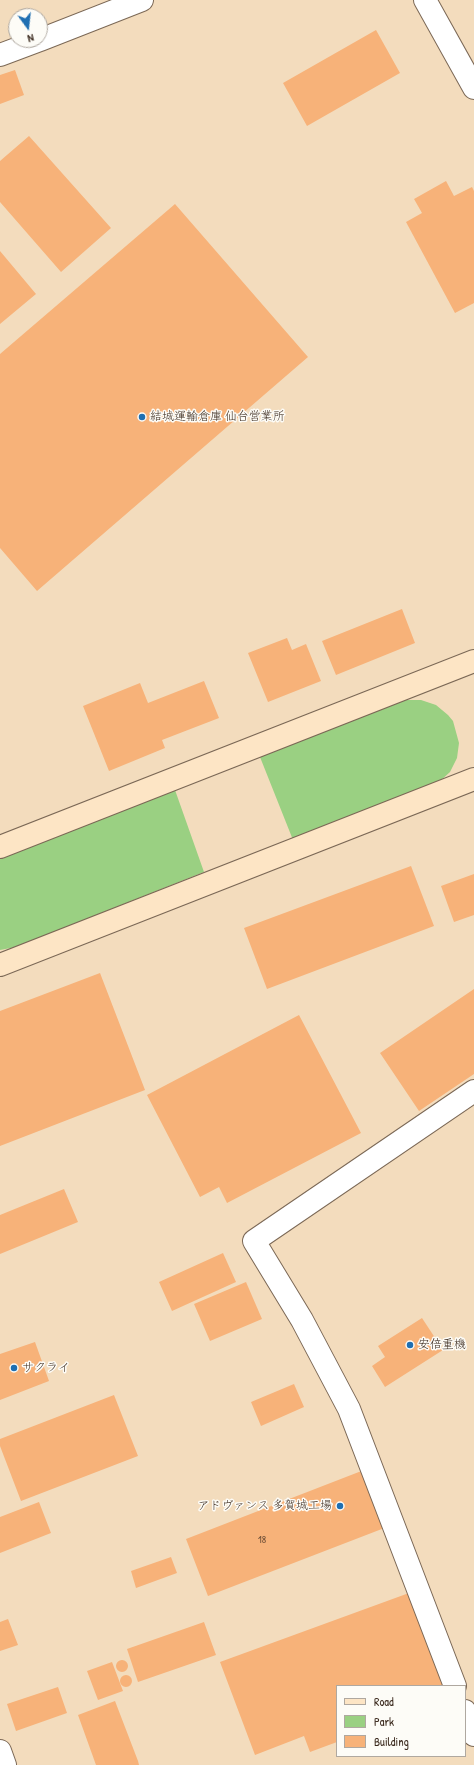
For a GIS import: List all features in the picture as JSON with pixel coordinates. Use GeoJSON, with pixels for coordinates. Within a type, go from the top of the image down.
{"type":"FeatureCollection","features":[{"type":"Feature","properties":{"kind":"street"},"geometry":{"type":"LineString","coordinates":[[48,37],[142,0]]}},
{"type":"Feature","properties":{"kind":"street"},"geometry":{"type":"LineString","coordinates":[[424,0],[474,88]]}},
{"type":"Feature","properties":{"kind":"street"},"geometry":{"type":"LineString","coordinates":[[0,56],[20,48]]}},
{"type":"Feature","properties":{"kind":"street"},"geometry":{"type":"LineString","coordinates":[[0,847],[474,661]]}},
{"type":"Feature","properties":{"kind":"street"},"geometry":{"type":"LineString","coordinates":[[0,965],[474,778]]}},
{"type":"Feature","properties":{"kind":"street"},"geometry":{"type":"LineString","coordinates":[[455,1685],[349,1409],[302,1320],[254,1241],[474,1090]]}},
{"type":"Feature","properties":{"kind":"street"},"geometry":{"type":"LineString","coordinates":[[466,1714],[474,1734]]}},
{"type":"Feature","properties":{"kind":"street"},"geometry":{"type":"LineString","coordinates":[[0,1751],[5,1765]]}},
{"type":"Feature","properties":{"kind":"green space"},"geometry":{"type":"Polygon","coordinates":[[[406,700],[421,700],[436,705],[453,721],[459,743],[457,758],[450,772],[439,782],[293,840],[260,757],[406,700]]]}},
{"type":"Feature","properties":{"kind":"green space"},"geometry":{"type":"Polygon","coordinates":[[[175,790],[204,872],[16,947],[0,950],[0,858],[175,790]]]}},
{"type":"Feature","properties":{"kind":"building"},"geometry":{"type":"Polygon","coordinates":[[[376,30],[400,73],[307,126],[283,83],[376,30]]]}},
{"type":"Feature","properties":{"kind":"building"},"geometry":{"type":"Polygon","coordinates":[[[15,70],[24,95],[0,104],[0,75],[15,70]]]}},
{"type":"Feature","properties":{"kind":"building"},"geometry":{"type":"Polygon","coordinates":[[[29,136],[111,228],[61,272],[0,202],[0,161],[29,136]]]}},
{"type":"Feature","properties":{"kind":"building"},"geometry":{"type":"Polygon","coordinates":[[[446,181],[454,196],[472,187],[474,191],[474,303],[455,313],[406,222],[422,213],[414,199],[446,181]]]}},
{"type":"Feature","properties":{"kind":"building"},"geometry":{"type":"Polygon","coordinates":[[[175,204],[308,357],[37,591],[0,548],[0,354],[175,204]]]}},
{"type":"Feature","properties":{"kind":"building"},"geometry":{"type":"Polygon","coordinates":[[[0,251],[36,294],[0,324],[0,251]]]}},
{"type":"Feature","properties":{"kind":"building"},"geometry":{"type":"Polygon","coordinates":[[[402,609],[415,643],[336,675],[322,641],[402,609]]]}},
{"type":"Feature","properties":{"kind":"building"},"geometry":{"type":"Polygon","coordinates":[[[287,638],[292,650],[306,644],[321,681],[268,702],[248,653],[287,638]]]}},
{"type":"Feature","properties":{"kind":"building"},"geometry":{"type":"Polygon","coordinates":[[[204,681],[219,718],[162,740],[165,748],[109,771],[83,706],[140,683],[148,703],[204,681]]]}},
{"type":"Feature","properties":{"kind":"building"},"geometry":{"type":"Polygon","coordinates":[[[411,866],[434,926],[267,989],[244,928],[411,866]]]}},
{"type":"Feature","properties":{"kind":"building"},"geometry":{"type":"Polygon","coordinates":[[[474,874],[474,915],[454,922],[441,886],[474,874]]]}},
{"type":"Feature","properties":{"kind":"building"},"geometry":{"type":"Polygon","coordinates":[[[100,973],[145,1090],[0,1146],[0,1011],[100,973]]]}},
{"type":"Feature","properties":{"kind":"building"},"geometry":{"type":"Polygon","coordinates":[[[474,989],[474,1074],[419,1111],[380,1053],[474,989]]]}},
{"type":"Feature","properties":{"kind":"building"},"geometry":{"type":"Polygon","coordinates":[[[299,1015],[361,1133],[227,1203],[219,1187],[200,1197],[147,1095],[299,1015]]]}},
{"type":"Feature","properties":{"kind":"building"},"geometry":{"type":"Polygon","coordinates":[[[64,1189],[78,1222],[0,1254],[0,1215],[64,1189]]]}},
{"type":"Feature","properties":{"kind":"building"},"geometry":{"type":"Polygon","coordinates":[[[223,1253],[236,1282],[172,1311],[159,1282],[223,1253]]]}},
{"type":"Feature","properties":{"kind":"building"},"geometry":{"type":"Polygon","coordinates":[[[246,1282],[262,1319],[210,1341],[194,1304],[246,1282]]]}},
{"type":"Feature","properties":{"kind":"building"},"geometry":{"type":"Polygon","coordinates":[[[422,1318],[443,1350],[385,1387],[372,1366],[385,1357],[378,1346],[422,1318]]]}},
{"type":"Feature","properties":{"kind":"building"},"geometry":{"type":"Polygon","coordinates":[[[35,1342],[49,1381],[0,1400],[0,1354],[35,1342]]]}},
{"type":"Feature","properties":{"kind":"building"},"geometry":{"type":"Polygon","coordinates":[[[294,1384],[304,1407],[261,1426],[251,1402],[294,1384]]]}},
{"type":"Feature","properties":{"kind":"building"},"geometry":{"type":"Polygon","coordinates":[[[114,1395],[138,1456],[21,1501],[0,1446],[0,1439],[114,1395]]]}},
{"type":"Feature","properties":{"kind":"building"},"geometry":{"type":"Polygon","coordinates":[[[364,1470],[387,1527],[208,1596],[186,1539],[364,1470]]]}},
{"type":"Feature","properties":{"kind":"building"},"geometry":{"type":"Polygon","coordinates":[[[39,1502],[51,1533],[0,1553],[0,1517],[39,1502]]]}},
{"type":"Feature","properties":{"kind":"building"},"geometry":{"type":"Polygon","coordinates":[[[171,1557],[177,1573],[136,1588],[131,1571],[171,1557]]]}},
{"type":"Feature","properties":{"kind":"building"},"geometry":{"type":"Polygon","coordinates":[[[409,1593],[443,1685],[336,1685],[336,1742],[310,1752],[304,1736],[255,1755],[220,1662],[409,1593]]]}},
{"type":"Feature","properties":{"kind":"building"},"geometry":{"type":"Polygon","coordinates":[[[8,1619],[18,1645],[0,1651],[0,1622],[8,1619]]]}},
{"type":"Feature","properties":{"kind":"building"},"geometry":{"type":"Polygon","coordinates":[[[204,1622],[216,1655],[138,1682],[127,1649],[204,1622]]]}},
{"type":"Feature","properties":{"kind":"building"},"geometry":{"type":"Polygon","coordinates":[[[124,1660],[127,1661],[127,1671],[120,1672],[117,1671],[116,1664],[117,1661],[124,1660]]]}},
{"type":"Feature","properties":{"kind":"building"},"geometry":{"type":"Polygon","coordinates":[[[112,1662],[123,1691],[98,1700],[87,1671],[112,1662]]]}},
{"type":"Feature","properties":{"kind":"building"},"geometry":{"type":"Polygon","coordinates":[[[128,1675],[131,1676],[131,1686],[124,1687],[121,1686],[120,1679],[121,1676],[128,1675]]]}},
{"type":"Feature","properties":{"kind":"building"},"geometry":{"type":"Polygon","coordinates":[[[58,1687],[67,1713],[16,1731],[7,1704],[58,1687]]]}},
{"type":"Feature","properties":{"kind":"building"},"geometry":{"type":"Polygon","coordinates":[[[115,1701],[139,1765],[96,1765],[78,1715],[115,1701]]]}},
{"type":"Feature","properties":{"kind":"place","name":"結城運輸倉庫 仙台営業所"},"geometry":{"type":"Point","coordinates":[142,417]}},
{"type":"Feature","properties":{"kind":"place","name":"安倍重機"},"geometry":{"type":"Point","coordinates":[410,1345]}},
{"type":"Feature","properties":{"kind":"place","name":"サクライ"},"geometry":{"type":"Point","coordinates":[14,1368]}},
{"type":"Feature","properties":{"kind":"place","name":"アドヴァンス 多賀城工場"},"geometry":{"type":"Point","coordinates":[340,1506]}}]}
